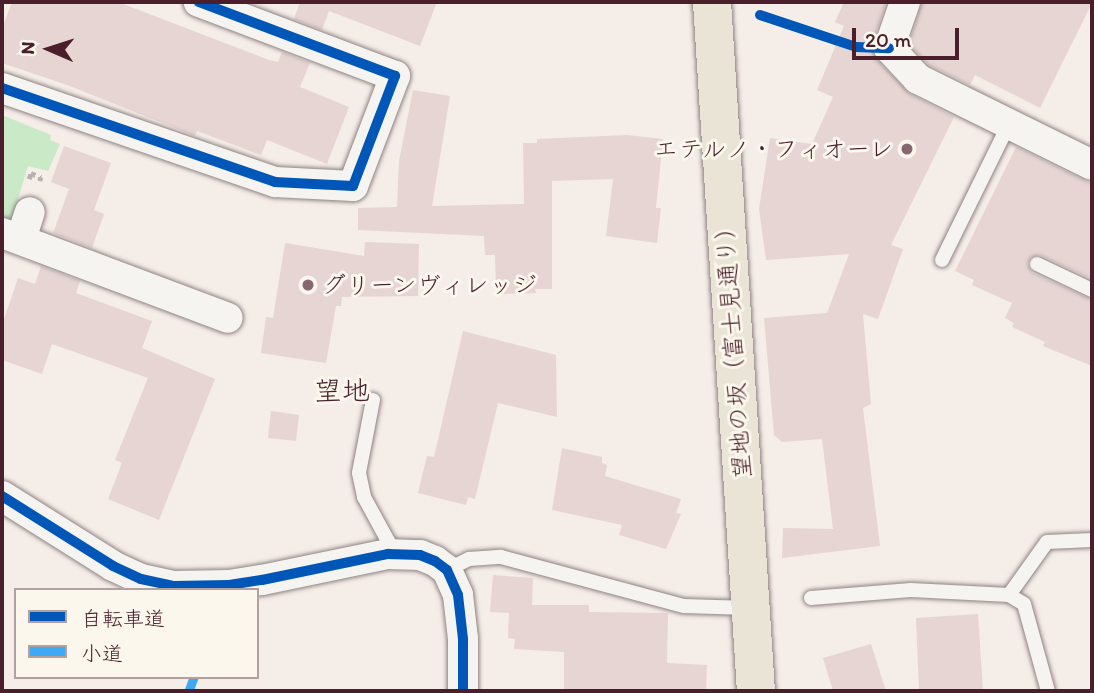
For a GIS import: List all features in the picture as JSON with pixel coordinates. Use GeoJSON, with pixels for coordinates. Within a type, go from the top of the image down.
{"type":"FeatureCollection","features":[{"type":"Feature","properties":{"kind":"main road","name":"望地の坂（富士見通り）"},"geometry":{"type":"LineString","coordinates":[[712,2],[756,691]]}},
{"type":"Feature","properties":{"kind":"street"},"geometry":{"type":"LineString","coordinates":[[2,88],[275,181],[353,186],[395,76],[199,2]]}},
{"type":"Feature","properties":{"kind":"street"},"geometry":{"type":"LineString","coordinates":[[905,2],[889,48],[918,79],[1092,165]]}},
{"type":"Feature","properties":{"kind":"street"},"geometry":{"type":"LineString","coordinates":[[17,228],[228,318]]}},
{"type":"Feature","properties":{"kind":"street"},"geometry":{"type":"LineString","coordinates":[[2,496],[113,566],[141,579],[174,586],[229,585],[388,554],[420,555],[447,570],[458,595],[463,691]]}},
{"type":"Feature","properties":{"kind":"lane"},"geometry":{"type":"LineString","coordinates":[[942,260],[1010,124]]}},
{"type":"Feature","properties":{"kind":"lane"},"geometry":{"type":"LineString","coordinates":[[1037,264],[1092,290]]}},
{"type":"Feature","properties":{"kind":"lane"},"geometry":{"type":"LineString","coordinates":[[373,400],[359,472],[364,497],[388,541],[388,554]]}},
{"type":"Feature","properties":{"kind":"lane"},"geometry":{"type":"LineString","coordinates":[[1009,596],[1047,542],[1092,540]]}},
{"type":"Feature","properties":{"kind":"lane"},"geometry":{"type":"LineString","coordinates":[[447,570],[469,559],[501,557],[684,606],[726,610],[750,608]]}},
{"type":"Feature","properties":{"kind":"lane"},"geometry":{"type":"LineString","coordinates":[[811,598],[911,590],[1009,596],[1024,604],[1048,691]]}},
{"type":"Feature","properties":{"kind":"green space"},"geometry":{"type":"Polygon","coordinates":[[[2,115],[51,135],[50,140],[60,144],[48,171],[28,166],[18,199],[22,201],[15,217],[2,223],[2,115]]]}},
{"type":"Feature","properties":{"kind":"building"},"geometry":{"type":"Polygon","coordinates":[[[12,2],[118,2],[269,60],[278,62],[282,52],[310,63],[300,87],[349,107],[327,164],[267,140],[261,155],[197,131],[195,136],[67,85],[2,63],[2,29],[12,2]]]}},
{"type":"Feature","properties":{"kind":"building"},"geometry":{"type":"Polygon","coordinates":[[[300,2],[437,2],[420,46],[329,11],[322,30],[294,19],[300,2]]]}},
{"type":"Feature","properties":{"kind":"building"},"geometry":{"type":"Polygon","coordinates":[[[844,2],[887,2],[872,43],[876,59],[910,94],[954,117],[891,245],[903,249],[878,319],[863,314],[871,404],[863,408],[880,546],[782,558],[783,528],[833,529],[822,439],[782,442],[774,435],[764,318],[827,313],[849,254],[766,260],[759,209],[770,138],[812,144],[833,97],[817,90],[844,26],[835,22],[844,2]]]}},
{"type":"Feature","properties":{"kind":"building"},"geometry":{"type":"Polygon","coordinates":[[[922,2],[1092,3],[1040,108],[975,75],[970,85],[929,65],[909,44],[922,2]]]}},
{"type":"Feature","properties":{"kind":"building"},"geometry":{"type":"Polygon","coordinates":[[[413,90],[450,96],[432,206],[524,204],[523,143],[537,143],[537,139],[627,135],[663,139],[656,208],[661,208],[657,243],[606,236],[613,179],[552,181],[552,289],[535,289],[536,293],[496,294],[495,255],[485,255],[484,236],[358,230],[358,208],[397,207],[399,161],[413,90]]]}},
{"type":"Feature","properties":{"kind":"building"},"geometry":{"type":"Polygon","coordinates":[[[64,146],[111,163],[94,210],[104,214],[92,248],[53,233],[69,189],[51,182],[64,146]]]}},
{"type":"Feature","properties":{"kind":"building"},"geometry":{"type":"Polygon","coordinates":[[[1016,147],[1092,184],[1092,279],[1040,255],[1031,257],[1027,264],[1033,273],[1092,300],[1092,366],[1043,346],[1045,342],[1012,327],[1014,323],[1005,318],[1012,303],[972,285],[974,280],[955,271],[1016,147]]]}},
{"type":"Feature","properties":{"kind":"building","name":"グリーンヴィレッジ"},"geometry":{"type":"Polygon","coordinates":[[[365,242],[419,244],[418,296],[342,297],[341,306],[336,306],[326,363],[261,353],[266,317],[273,318],[285,243],[364,256],[365,242]]]}},
{"type":"Feature","properties":{"kind":"building"},"geometry":{"type":"Polygon","coordinates":[[[41,266],[80,281],[76,293],[152,321],[142,348],[215,379],[159,520],[108,499],[122,463],[115,460],[148,378],[52,344],[42,374],[2,360],[2,325],[18,278],[35,284],[41,266]]]}},
{"type":"Feature","properties":{"kind":"building"},"geometry":{"type":"Polygon","coordinates":[[[463,331],[556,355],[557,417],[498,403],[475,499],[468,497],[466,505],[418,493],[427,456],[434,457],[463,331]]]}},
{"type":"Feature","properties":{"kind":"building"},"geometry":{"type":"Polygon","coordinates":[[[271,411],[299,415],[296,441],[268,438],[271,411]]]}},
{"type":"Feature","properties":{"kind":"building"},"geometry":{"type":"Polygon","coordinates":[[[562,448],[602,457],[602,463],[607,465],[605,476],[681,499],[676,513],[681,514],[666,549],[619,535],[622,525],[552,510],[562,448]]]}},
{"type":"Feature","properties":{"kind":"building"},"geometry":{"type":"Polygon","coordinates":[[[493,575],[533,578],[532,605],[589,605],[589,612],[668,613],[667,663],[707,665],[706,691],[564,691],[564,652],[514,649],[515,639],[508,638],[509,613],[490,612],[493,575]]]}},
{"type":"Feature","properties":{"kind":"building"},"geometry":{"type":"Polygon","coordinates":[[[978,614],[983,691],[919,691],[916,618],[978,614]]]}},
{"type":"Feature","properties":{"kind":"building"},"geometry":{"type":"Polygon","coordinates":[[[871,644],[886,691],[833,691],[823,658],[871,644]]]}},
{"type":"Feature","properties":{"kind":"marked path"},"geometry":{"type":"LineString","coordinates":[[189,691],[193,679]]}},
{"type":"Feature","properties":{"kind":"cycle path"},"geometry":{"type":"LineString","coordinates":[[2,88],[275,182],[353,186],[395,76],[199,2]]}},
{"type":"Feature","properties":{"kind":"cycle path"},"geometry":{"type":"LineString","coordinates":[[760,15],[856,47],[889,48]]}},
{"type":"Feature","properties":{"kind":"cycle path"},"geometry":{"type":"LineString","coordinates":[[2,496],[113,566],[141,579],[174,586],[229,585],[388,554],[420,555],[435,561],[447,570],[458,595],[463,639],[463,691]]}},
{"type":"Feature","properties":{"kind":"place","name":"エテルノ・フィオーレ"},"geometry":{"type":"Point","coordinates":[907,149]}},
{"type":"Feature","properties":{"kind":"place","name":"グリーンヴィレッジ"},"geometry":{"type":"Point","coordinates":[308,285]}},
{"type":"Feature","properties":{"kind":"district","name":"望地"},"geometry":{"type":"Point","coordinates":[342,390]}}]}
